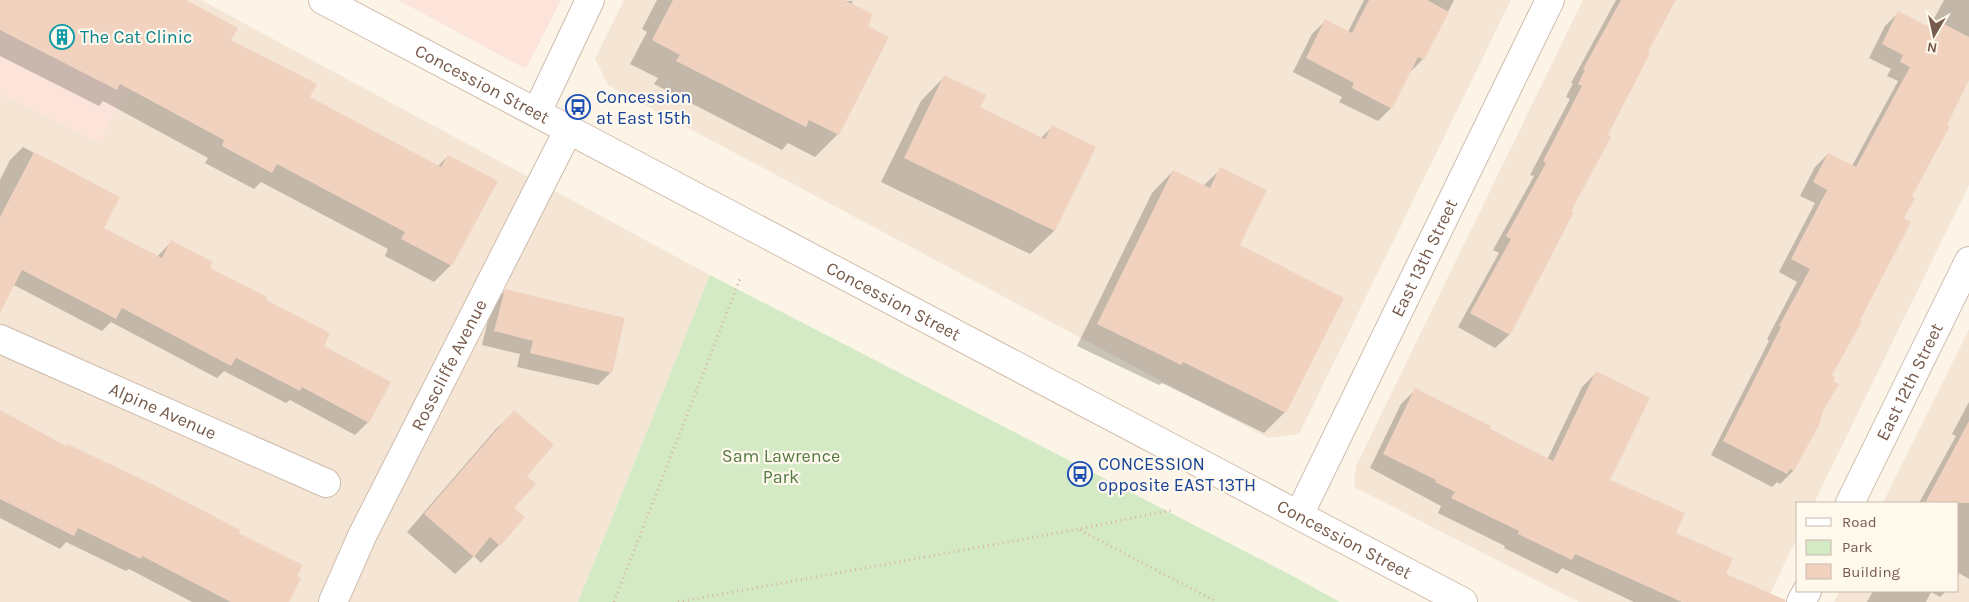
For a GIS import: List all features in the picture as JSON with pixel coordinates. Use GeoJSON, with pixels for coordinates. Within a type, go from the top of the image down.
{"type":"FeatureCollection","features":[{"type":"Feature","properties":{"kind":"street","name":"Concession Street"},"geometry":{"type":"LineString","coordinates":[[323,0],[1463,602]]}},
{"type":"Feature","properties":{"kind":"street"},"geometry":{"type":"LineString","coordinates":[[537,112],[590,0]]}},
{"type":"Feature","properties":{"kind":"street","name":"East 13th Street"},"geometry":{"type":"LineString","coordinates":[[1299,515],[1550,0]]}},
{"type":"Feature","properties":{"kind":"street","name":"Rosscliffe Avenue"},"geometry":{"type":"LineString","coordinates":[[333,602],[362,536],[570,129]]}},
{"type":"Feature","properties":{"kind":"street","name":"East 12th Street"},"geometry":{"type":"LineString","coordinates":[[1850,502],[1969,261]]}},
{"type":"Feature","properties":{"kind":"street","name":"Alpine Avenue"},"geometry":{"type":"LineString","coordinates":[[0,339],[326,484]]}},
{"type":"Feature","properties":{"kind":"path"},"geometry":{"type":"LineString","coordinates":[[614,602],[740,279]]}},
{"type":"Feature","properties":{"kind":"path"},"geometry":{"type":"LineString","coordinates":[[678,602],[1079,529],[1172,510]]}},
{"type":"Feature","properties":{"kind":"path"},"geometry":{"type":"LineString","coordinates":[[1079,529],[1217,602]]}},
{"type":"Feature","properties":{"kind":"shaded area"},"geometry":{"type":"Polygon","coordinates":[[[0,0],[173,0],[100,143],[0,93],[0,0]]]}},
{"type":"Feature","properties":{"kind":"shaded area"},"geometry":{"type":"Polygon","coordinates":[[[173,0],[201,0],[710,275],[578,602],[0,602],[0,93],[100,142],[173,0]]]}},
{"type":"Feature","properties":{"kind":"shaded area"},"geometry":{"type":"Polygon","coordinates":[[[398,0],[561,0],[526,69],[398,0]]]}},
{"type":"Feature","properties":{"kind":"shaded area"},"geometry":{"type":"Polygon","coordinates":[[[624,0],[1511,0],[1299,434],[1268,438],[608,85],[595,59],[624,0]]]}},
{"type":"Feature","properties":{"kind":"shaded area"},"geometry":{"type":"Polygon","coordinates":[[[1583,0],[1969,0],[1969,185],[1814,502],[1796,502],[1796,540],[1766,602],[1579,602],[1354,487],[1356,466],[1583,0]]]}},
{"type":"Feature","properties":{"kind":"shaded area"},"geometry":{"type":"Polygon","coordinates":[[[1969,329],[1969,602],[1834,602],[1839,592],[1959,592],[1959,502],[1883,502],[1969,329]]]}},
{"type":"Feature","properties":{"kind":"green space","name":"Sam Lawrence Park"},"geometry":{"type":"Polygon","coordinates":[[[710,275],[1285,572],[1340,602],[578,602],[710,275]]]}},
{"type":"Feature","properties":{"kind":"building"},"geometry":{"type":"Polygon","coordinates":[[[0,0],[186,0],[238,28],[231,40],[317,84],[310,97],[441,167],[448,155],[498,181],[452,266],[401,239],[405,232],[277,164],[272,173],[222,146],[224,140],[120,84],[117,90],[0,30],[0,0]]]}},
{"type":"Feature","properties":{"kind":"building"},"geometry":{"type":"Polygon","coordinates":[[[673,0],[844,0],[873,14],[868,26],[889,37],[839,135],[809,120],[806,127],[676,61],[680,55],[652,40],[673,0]]]}},
{"type":"Feature","properties":{"kind":"building"},"geometry":{"type":"Polygon","coordinates":[[[1369,0],[1427,0],[1449,12],[1424,60],[1418,57],[1392,109],[1352,88],[1354,83],[1306,58],[1325,19],[1352,33],[1369,0]]]}},
{"type":"Feature","properties":{"kind":"building"},"geometry":{"type":"Polygon","coordinates":[[[1621,0],[1676,0],[1648,52],[1650,53],[1608,135],[1611,137],[1571,211],[1574,212],[1510,335],[1470,313],[1511,239],[1506,236],[1546,163],[1543,161],[1582,86],[1578,84],[1585,70],[1583,69],[1621,0]]]}},
{"type":"Feature","properties":{"kind":"building"},"geometry":{"type":"Polygon","coordinates":[[[1898,11],[1939,32],[1944,24],[1969,37],[1969,80],[1947,125],[1950,126],[1912,196],[1915,198],[1904,218],[1911,222],[1860,320],[1862,321],[1832,375],[1835,377],[1833,381],[1839,384],[1823,411],[1819,425],[1794,471],[1790,469],[1787,474],[1723,441],[1781,327],[1779,326],[1810,269],[1791,259],[1827,190],[1813,182],[1828,153],[1856,167],[1910,67],[1900,62],[1903,55],[1882,44],[1898,11]]]}},
{"type":"Feature","properties":{"kind":"building"},"geometry":{"type":"Polygon","coordinates":[[[944,75],[986,95],[980,107],[1045,139],[1052,125],[1096,147],[1055,231],[904,158],[944,75]]]}},
{"type":"Feature","properties":{"kind":"building"},"geometry":{"type":"Polygon","coordinates":[[[34,152],[120,197],[104,228],[162,258],[171,240],[213,262],[210,268],[267,297],[266,300],[330,333],[324,346],[391,382],[369,423],[302,387],[300,391],[236,358],[231,366],[122,308],[116,319],[22,270],[0,313],[0,217],[34,152]]]}},
{"type":"Feature","properties":{"kind":"building"},"geometry":{"type":"Polygon","coordinates":[[[1220,167],[1267,190],[1240,245],[1344,298],[1286,413],[1183,362],[1181,365],[1097,324],[1173,170],[1210,188],[1220,167]]]}},
{"type":"Feature","properties":{"kind":"building"},"geometry":{"type":"Polygon","coordinates":[[[505,289],[625,318],[612,373],[530,353],[533,341],[494,331],[505,289]]]}},
{"type":"Feature","properties":{"kind":"building"},"geometry":{"type":"Polygon","coordinates":[[[1596,371],[1650,398],[1610,480],[1685,513],[1676,533],[1733,558],[1726,574],[1786,600],[1785,602],[1682,602],[1575,554],[1572,560],[1518,534],[1519,531],[1451,498],[1455,492],[1435,482],[1436,480],[1383,454],[1415,388],[1491,426],[1490,429],[1553,461],[1596,371]]]}},
{"type":"Feature","properties":{"kind":"building"},"geometry":{"type":"Polygon","coordinates":[[[0,410],[66,446],[67,444],[152,484],[240,530],[239,533],[303,565],[297,576],[301,578],[289,602],[231,602],[142,556],[141,559],[78,528],[74,536],[0,499],[0,410]]]}},
{"type":"Feature","properties":{"kind":"building"},"geometry":{"type":"Polygon","coordinates":[[[514,410],[554,445],[527,476],[536,484],[514,508],[525,517],[500,546],[490,537],[474,557],[424,514],[514,410]]]}},
{"type":"Feature","properties":{"kind":"building"},"geometry":{"type":"Polygon","coordinates":[[[1969,421],[1969,503],[1926,502],[1969,421]]]}},
{"type":"Feature","properties":{"kind":"place","name":"The Cat Clinic"},"geometry":{"type":"Point","coordinates":[62,37]}},
{"type":"Feature","properties":{"kind":"place","name":"Concession at East 15th"},"geometry":{"type":"Point","coordinates":[578,107]}},
{"type":"Feature","properties":{"kind":"place","name":"CONCESSION opposite EAST 13TH"},"geometry":{"type":"Point","coordinates":[1080,474]}}]}
